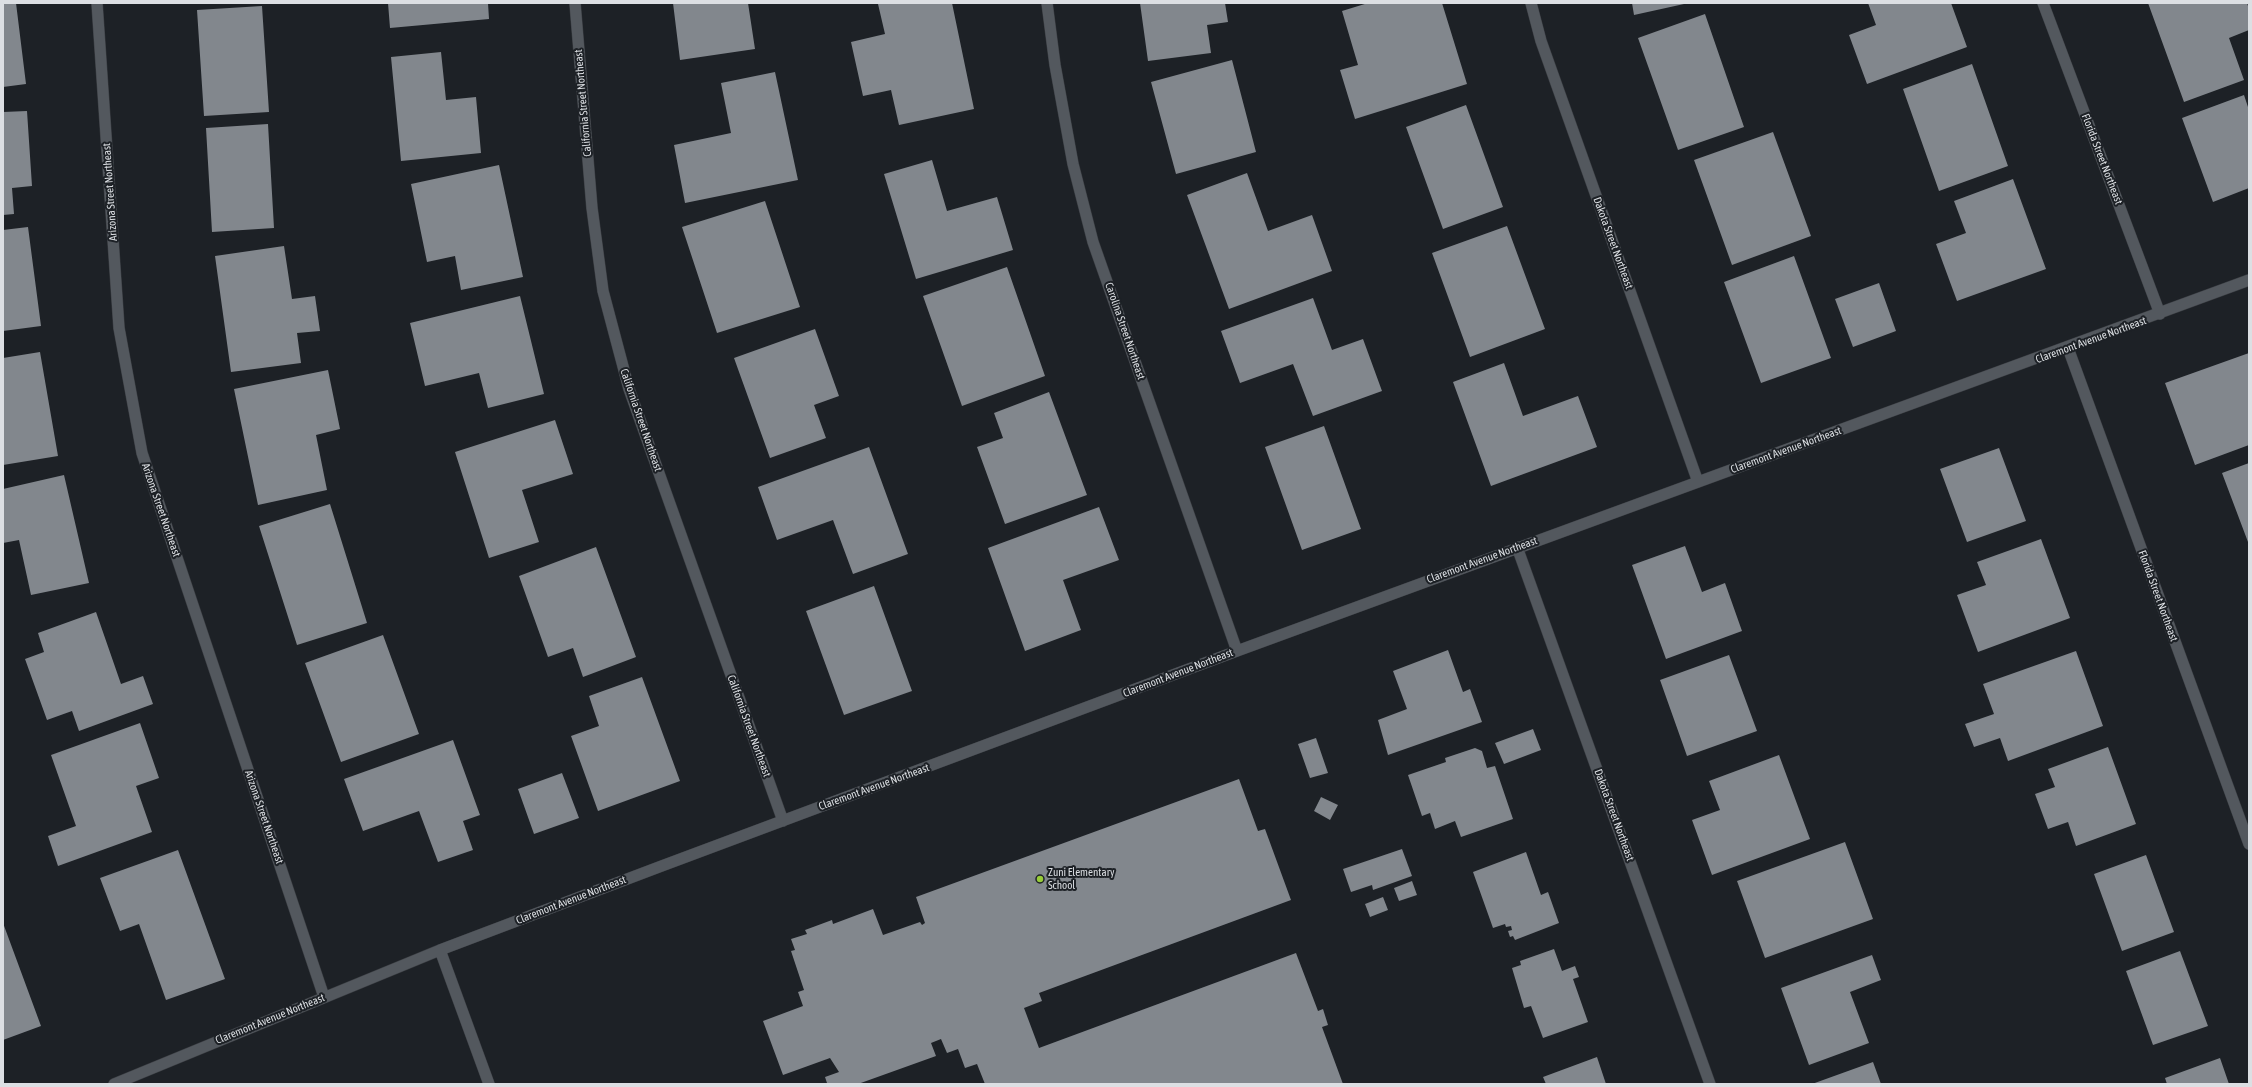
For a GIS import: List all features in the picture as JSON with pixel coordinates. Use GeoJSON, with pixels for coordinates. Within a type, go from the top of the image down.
{"type":"FeatureCollection","features":[{"type":"Feature","properties":{"kind":"street","name":"Arizona Street Northeast"},"geometry":{"type":"LineString","coordinates":[[97,3],[119,328],[142,453],[324,997]]}},
{"type":"Feature","properties":{"kind":"street","name":"California Street Northeast"},"geometry":{"type":"LineString","coordinates":[[575,3],[592,208],[603,291],[629,389],[783,821]]}},
{"type":"Feature","properties":{"kind":"street","name":"Carolina Street Northeast"},"geometry":{"type":"LineString","coordinates":[[1047,3],[1055,65],[1073,164],[1093,242],[1237,651]]}},
{"type":"Feature","properties":{"kind":"street","name":"Dakota Street Northeast"},"geometry":{"type":"LineString","coordinates":[[1531,3],[1542,41],[1698,482]]}},
{"type":"Feature","properties":{"kind":"street","name":"Florida Street Northeast"},"geometry":{"type":"LineString","coordinates":[[2043,3],[2160,314]]}},
{"type":"Feature","properties":{"kind":"street","name":"Claremont Avenue Northeast"},"geometry":{"type":"LineString","coordinates":[[114,1084],[440,950],[1517,547],[2068,348],[2249,280]]}},
{"type":"Feature","properties":{"kind":"street","name":"Florida Street Northeast"},"geometry":{"type":"LineString","coordinates":[[2068,348],[2249,844]]}},
{"type":"Feature","properties":{"kind":"street","name":"Dakota Street Northeast"},"geometry":{"type":"LineString","coordinates":[[1517,547],[1710,1084]]}},
{"type":"Feature","properties":{"kind":"street"},"geometry":{"type":"LineString","coordinates":[[440,950],[489,1084]]}},
{"type":"Feature","properties":{"kind":"building"},"geometry":{"type":"Polygon","coordinates":[[[3,3],[16,3],[26,84],[3,87],[3,3]]]}},
{"type":"Feature","properties":{"kind":"building"},"geometry":{"type":"Polygon","coordinates":[[[388,3],[488,3],[489,19],[390,28],[388,3]]]}},
{"type":"Feature","properties":{"kind":"building"},"geometry":{"type":"Polygon","coordinates":[[[673,3],[748,3],[755,49],[680,60],[673,3]]]}},
{"type":"Feature","properties":{"kind":"building"},"geometry":{"type":"Polygon","coordinates":[[[952,3],[974,109],[899,125],[891,90],[863,96],[851,42],[885,34],[878,4],[952,3]]]}},
{"type":"Feature","properties":{"kind":"building"},"geometry":{"type":"Polygon","coordinates":[[[1140,3],[1225,3],[1228,22],[1207,25],[1211,53],[1148,61],[1140,3]]]}},
{"type":"Feature","properties":{"kind":"building"},"geometry":{"type":"Polygon","coordinates":[[[1368,3],[1442,3],[1467,84],[1355,119],[1340,70],[1358,65],[1342,11],[1368,3]]]}},
{"type":"Feature","properties":{"kind":"building"},"geometry":{"type":"Polygon","coordinates":[[[1632,3],[1684,3],[1684,4],[1634,15],[1632,3]]]}},
{"type":"Feature","properties":{"kind":"building"},"geometry":{"type":"Polygon","coordinates":[[[1868,3],[1951,3],[1967,47],[1867,84],[1849,35],[1876,25],[1868,3]]]}},
{"type":"Feature","properties":{"kind":"building"},"geometry":{"type":"Polygon","coordinates":[[[2148,3],[2247,3],[2249,9],[2249,30],[2229,38],[2244,80],[2184,102],[2148,3]]]}},
{"type":"Feature","properties":{"kind":"building"},"geometry":{"type":"Polygon","coordinates":[[[262,6],[269,112],[204,116],[197,10],[262,6]]]}},
{"type":"Feature","properties":{"kind":"building"},"geometry":{"type":"Polygon","coordinates":[[[1705,14],[1744,127],[1678,150],[1638,38],[1705,14]]]}},
{"type":"Feature","properties":{"kind":"building"},"geometry":{"type":"Polygon","coordinates":[[[441,52],[446,100],[476,97],[481,153],[401,161],[391,57],[441,52]]]}},
{"type":"Feature","properties":{"kind":"building"},"geometry":{"type":"Polygon","coordinates":[[[1232,60],[1256,152],[1176,174],[1151,82],[1232,60]]]}},
{"type":"Feature","properties":{"kind":"building"},"geometry":{"type":"Polygon","coordinates":[[[1972,64],[2008,166],[1939,191],[1903,89],[1972,64]]]}},
{"type":"Feature","properties":{"kind":"building"},"geometry":{"type":"Polygon","coordinates":[[[775,72],[798,180],[685,203],[674,145],[731,133],[721,83],[775,72]]]}},
{"type":"Feature","properties":{"kind":"building"},"geometry":{"type":"Polygon","coordinates":[[[2244,95],[2249,110],[2249,188],[2213,202],[2182,118],[2244,95]]]}},
{"type":"Feature","properties":{"kind":"building"},"geometry":{"type":"Polygon","coordinates":[[[1466,105],[1503,207],[1443,229],[1406,127],[1466,105]]]}},
{"type":"Feature","properties":{"kind":"building"},"geometry":{"type":"Polygon","coordinates":[[[27,111],[32,186],[12,188],[14,214],[3,215],[3,112],[27,111]]]}},
{"type":"Feature","properties":{"kind":"building"},"geometry":{"type":"Polygon","coordinates":[[[268,124],[274,228],[212,232],[206,128],[268,124]]]}},
{"type":"Feature","properties":{"kind":"building"},"geometry":{"type":"Polygon","coordinates":[[[1773,132],[1811,236],[1732,265],[1694,160],[1773,132]]]}},
{"type":"Feature","properties":{"kind":"building"},"geometry":{"type":"Polygon","coordinates":[[[932,160],[947,211],[997,197],[1013,250],[916,279],[884,174],[932,160]]]}},
{"type":"Feature","properties":{"kind":"building"},"geometry":{"type":"Polygon","coordinates":[[[499,165],[523,277],[461,290],[455,256],[427,262],[411,184],[499,165]]]}},
{"type":"Feature","properties":{"kind":"building"},"geometry":{"type":"Polygon","coordinates":[[[1247,173],[1268,231],[1312,215],[1332,271],[1229,309],[1187,195],[1247,173]]]}},
{"type":"Feature","properties":{"kind":"building"},"geometry":{"type":"Polygon","coordinates":[[[2013,179],[2046,269],[1957,301],[1936,244],[1966,233],[1954,201],[2013,179]]]}},
{"type":"Feature","properties":{"kind":"building"},"geometry":{"type":"Polygon","coordinates":[[[765,201],[800,307],[717,333],[682,227],[765,201]]]}},
{"type":"Feature","properties":{"kind":"building"},"geometry":{"type":"Polygon","coordinates":[[[1507,226],[1545,329],[1470,357],[1432,253],[1507,226]]]}},
{"type":"Feature","properties":{"kind":"building"},"geometry":{"type":"Polygon","coordinates":[[[28,227],[41,326],[3,331],[3,230],[28,227]]]}},
{"type":"Feature","properties":{"kind":"building"},"geometry":{"type":"Polygon","coordinates":[[[284,246],[292,299],[315,296],[320,331],[297,333],[301,363],[231,372],[215,256],[284,246]]]}},
{"type":"Feature","properties":{"kind":"building"},"geometry":{"type":"Polygon","coordinates":[[[1794,256],[1831,358],[1761,383],[1724,282],[1794,256]]]}},
{"type":"Feature","properties":{"kind":"building"},"geometry":{"type":"Polygon","coordinates":[[[1007,267],[1045,376],[962,406],[923,296],[1007,267]]]}},
{"type":"Feature","properties":{"kind":"building"},"geometry":{"type":"Polygon","coordinates":[[[1879,283],[1896,331],[1853,347],[1835,299],[1879,283]]]}},
{"type":"Feature","properties":{"kind":"building"},"geometry":{"type":"Polygon","coordinates":[[[520,296],[544,394],[488,408],[479,373],[425,386],[410,323],[520,296]]]}},
{"type":"Feature","properties":{"kind":"building"},"geometry":{"type":"Polygon","coordinates":[[[1313,298],[1332,350],[1363,339],[1382,391],[1313,416],[1293,364],[1240,383],[1221,331],[1313,298]]]}},
{"type":"Feature","properties":{"kind":"building"},"geometry":{"type":"Polygon","coordinates":[[[815,329],[839,396],[814,405],[826,438],[770,458],[734,358],[815,329]]]}},
{"type":"Feature","properties":{"kind":"building"},"geometry":{"type":"Polygon","coordinates":[[[40,352],[58,456],[3,465],[3,358],[40,352]]]}},
{"type":"Feature","properties":{"kind":"building"},"geometry":{"type":"Polygon","coordinates":[[[2249,353],[2249,445],[2195,465],[2165,383],[2249,353]]]}},
{"type":"Feature","properties":{"kind":"building"},"geometry":{"type":"Polygon","coordinates":[[[1504,363],[1523,416],[1578,396],[1597,447],[1491,486],[1453,382],[1504,363]]]}},
{"type":"Feature","properties":{"kind":"building"},"geometry":{"type":"Polygon","coordinates":[[[328,370],[340,429],[316,435],[327,490],[258,505],[234,389],[328,370]]]}},
{"type":"Feature","properties":{"kind":"building"},"geometry":{"type":"Polygon","coordinates":[[[1049,392],[1087,495],[1005,524],[977,447],[1003,438],[994,413],[1049,392]]]}},
{"type":"Feature","properties":{"kind":"building"},"geometry":{"type":"Polygon","coordinates":[[[555,420],[573,474],[522,490],[539,542],[489,558],[455,452],[555,420]]]}},
{"type":"Feature","properties":{"kind":"building"},"geometry":{"type":"Polygon","coordinates":[[[1324,426],[1361,529],[1302,550],[1265,447],[1324,426]]]}},
{"type":"Feature","properties":{"kind":"building"},"geometry":{"type":"Polygon","coordinates":[[[869,447],[908,554],[853,574],[833,520],[777,540],[758,487],[869,447]]]}},
{"type":"Feature","properties":{"kind":"building"},"geometry":{"type":"Polygon","coordinates":[[[1999,448],[2026,521],[1967,542],[1940,469],[1999,448]]]}},
{"type":"Feature","properties":{"kind":"building"},"geometry":{"type":"Polygon","coordinates":[[[2249,463],[2249,541],[2248,542],[2222,473],[2249,463]]]}},
{"type":"Feature","properties":{"kind":"building"},"geometry":{"type":"Polygon","coordinates":[[[64,475],[89,583],[31,595],[19,540],[3,543],[3,489],[64,475]]]}},
{"type":"Feature","properties":{"kind":"building"},"geometry":{"type":"Polygon","coordinates":[[[330,504],[367,623],[297,645],[259,526],[330,504]]]}},
{"type":"Feature","properties":{"kind":"building"},"geometry":{"type":"Polygon","coordinates":[[[1099,507],[1119,560],[1063,580],[1081,630],[1025,651],[988,548],[1099,507]]]}},
{"type":"Feature","properties":{"kind":"building"},"geometry":{"type":"Polygon","coordinates":[[[2041,539],[2070,618],[1978,652],[1957,595],[1986,585],[1977,562],[2041,539]]]}},
{"type":"Feature","properties":{"kind":"building"},"geometry":{"type":"Polygon","coordinates":[[[1685,546],[1702,592],[1725,583],[1742,631],[1666,659],[1632,565],[1685,546]]]}},
{"type":"Feature","properties":{"kind":"building"},"geometry":{"type":"Polygon","coordinates":[[[596,547],[636,657],[583,677],[573,648],[548,657],[519,576],[596,547]]]}},
{"type":"Feature","properties":{"kind":"building"},"geometry":{"type":"Polygon","coordinates":[[[874,586],[912,691],[844,715],[806,611],[874,586]]]}},
{"type":"Feature","properties":{"kind":"building"},"geometry":{"type":"Polygon","coordinates":[[[96,612],[121,684],[143,676],[153,704],[79,731],[72,711],[47,720],[25,659],[44,652],[38,633],[96,612]]]}},
{"type":"Feature","properties":{"kind":"building"},"geometry":{"type":"Polygon","coordinates":[[[383,635],[419,734],[341,762],[305,663],[383,635]]]}},
{"type":"Feature","properties":{"kind":"building"},"geometry":{"type":"Polygon","coordinates":[[[1448,650],[1463,692],[1470,689],[1482,722],[1388,755],[1378,720],[1407,709],[1393,671],[1448,650]]]}},
{"type":"Feature","properties":{"kind":"building"},"geometry":{"type":"Polygon","coordinates":[[[2076,651],[2103,726],[2008,761],[2000,738],[1974,747],[1965,724],[1994,714],[1983,684],[2076,651]]]}},
{"type":"Feature","properties":{"kind":"building"},"geometry":{"type":"Polygon","coordinates":[[[1729,655],[1757,731],[1687,756],[1660,680],[1729,655]]]}},
{"type":"Feature","properties":{"kind":"building"},"geometry":{"type":"Polygon","coordinates":[[[642,677],[680,781],[598,811],[571,736],[599,726],[589,696],[642,677]]]}},
{"type":"Feature","properties":{"kind":"building"},"geometry":{"type":"Polygon","coordinates":[[[140,723],[159,778],[136,786],[152,832],[58,866],[48,836],[76,826],[51,755],[140,723]]]}},
{"type":"Feature","properties":{"kind":"building"},"geometry":{"type":"Polygon","coordinates":[[[1533,729],[1541,750],[1504,764],[1495,743],[1533,729]]]}},
{"type":"Feature","properties":{"kind":"building"},"geometry":{"type":"Polygon","coordinates":[[[1316,738],[1328,773],[1310,778],[1298,744],[1316,738]]]}},
{"type":"Feature","properties":{"kind":"building"},"geometry":{"type":"Polygon","coordinates":[[[453,740],[480,815],[463,821],[473,850],[438,862],[419,811],[363,831],[344,779],[453,740]]]}},
{"type":"Feature","properties":{"kind":"building"},"geometry":{"type":"Polygon","coordinates":[[[2108,747],[2136,824],[2076,846],[2068,822],[2048,829],[2035,794],[2055,787],[2048,769],[2108,747]]]}},
{"type":"Feature","properties":{"kind":"building"},"geometry":{"type":"Polygon","coordinates":[[[1475,748],[1482,751],[1487,768],[1495,766],[1513,819],[1461,837],[1455,821],[1435,829],[1430,813],[1422,816],[1408,775],[1446,762],[1445,758],[1475,748]]]}},
{"type":"Feature","properties":{"kind":"building"},"geometry":{"type":"Polygon","coordinates":[[[1779,755],[1810,839],[1712,875],[1692,820],[1720,810],[1709,781],[1779,755]]]}},
{"type":"Feature","properties":{"kind":"building"},"geometry":{"type":"Polygon","coordinates":[[[562,773],[579,818],[534,834],[518,789],[562,773]]]}},
{"type":"Feature","properties":{"kind":"building"},"geometry":{"type":"Polygon","coordinates":[[[1239,779],[1258,831],[1265,829],[1291,900],[1039,993],[1042,1001],[1024,1008],[1039,1048],[1296,953],[1318,1011],[1323,1009],[1328,1025],[1322,1027],[1343,1084],[985,1084],[977,1064],[965,1068],[958,1049],[947,1053],[941,1039],[931,1043],[936,1056],[858,1084],[824,1084],[827,1083],[825,1077],[839,1072],[830,1058],[783,1075],[763,1021],[803,1006],[798,992],[804,990],[791,951],[795,950],[791,939],[807,934],[805,930],[832,920],[833,924],[873,909],[883,935],[920,922],[922,925],[925,923],[916,897],[1239,779]]]}},
{"type":"Feature","properties":{"kind":"building"},"geometry":{"type":"Polygon","coordinates":[[[1321,797],[1338,805],[1330,820],[1314,811],[1321,797]]]}},
{"type":"Feature","properties":{"kind":"building"},"geometry":{"type":"Polygon","coordinates":[[[1845,842],[1873,919],[1765,958],[1737,881],[1845,842]]]}},
{"type":"Feature","properties":{"kind":"building"},"geometry":{"type":"Polygon","coordinates":[[[1402,849],[1412,876],[1373,890],[1372,885],[1351,892],[1343,869],[1402,849]]]}},
{"type":"Feature","properties":{"kind":"building"},"geometry":{"type":"Polygon","coordinates":[[[178,850],[225,979],[166,1000],[139,924],[120,931],[100,878],[178,850]]]}},
{"type":"Feature","properties":{"kind":"building"},"geometry":{"type":"Polygon","coordinates":[[[1526,852],[1541,895],[1548,892],[1559,923],[1515,940],[1513,936],[1510,937],[1508,931],[1512,930],[1511,926],[1506,927],[1505,924],[1493,928],[1473,872],[1526,852]]]}},
{"type":"Feature","properties":{"kind":"building"},"geometry":{"type":"Polygon","coordinates":[[[2146,855],[2174,932],[2122,951],[2094,874],[2146,855]]]}},
{"type":"Feature","properties":{"kind":"building"},"geometry":{"type":"Polygon","coordinates":[[[1412,881],[1417,895],[1399,901],[1394,888],[1412,881]]]}},
{"type":"Feature","properties":{"kind":"building"},"geometry":{"type":"Polygon","coordinates":[[[1383,897],[1388,910],[1370,917],[1365,904],[1383,897]]]}},
{"type":"Feature","properties":{"kind":"building"},"geometry":{"type":"Polygon","coordinates":[[[3,923],[41,1026],[3,1040],[3,923]]]}},
{"type":"Feature","properties":{"kind":"building"},"geometry":{"type":"Polygon","coordinates":[[[1554,949],[1562,971],[1575,966],[1579,977],[1573,979],[1588,1022],[1543,1038],[1531,1006],[1524,1008],[1512,968],[1521,965],[1520,961],[1554,949]]]}},
{"type":"Feature","properties":{"kind":"building"},"geometry":{"type":"Polygon","coordinates":[[[2180,951],[2208,1026],[2153,1045],[2126,971],[2180,951]]]}},
{"type":"Feature","properties":{"kind":"building"},"geometry":{"type":"Polygon","coordinates":[[[1872,955],[1881,980],[1850,992],[1869,1043],[1809,1065],[1781,988],[1872,955]]]}},
{"type":"Feature","properties":{"kind":"building"},"geometry":{"type":"Polygon","coordinates":[[[1597,1057],[1606,1084],[1546,1084],[1543,1077],[1597,1057]]]}},
{"type":"Feature","properties":{"kind":"building"},"geometry":{"type":"Polygon","coordinates":[[[2220,1058],[2229,1084],[2167,1084],[2165,1078],[2220,1058]]]}},
{"type":"Feature","properties":{"kind":"building"},"geometry":{"type":"Polygon","coordinates":[[[1873,1062],[1881,1084],[1812,1084],[1873,1062]]]}},
{"type":"Feature","properties":{"kind":"place","name":"Zuni Elementary School"},"geometry":{"type":"Point","coordinates":[1040,879]}}]}
